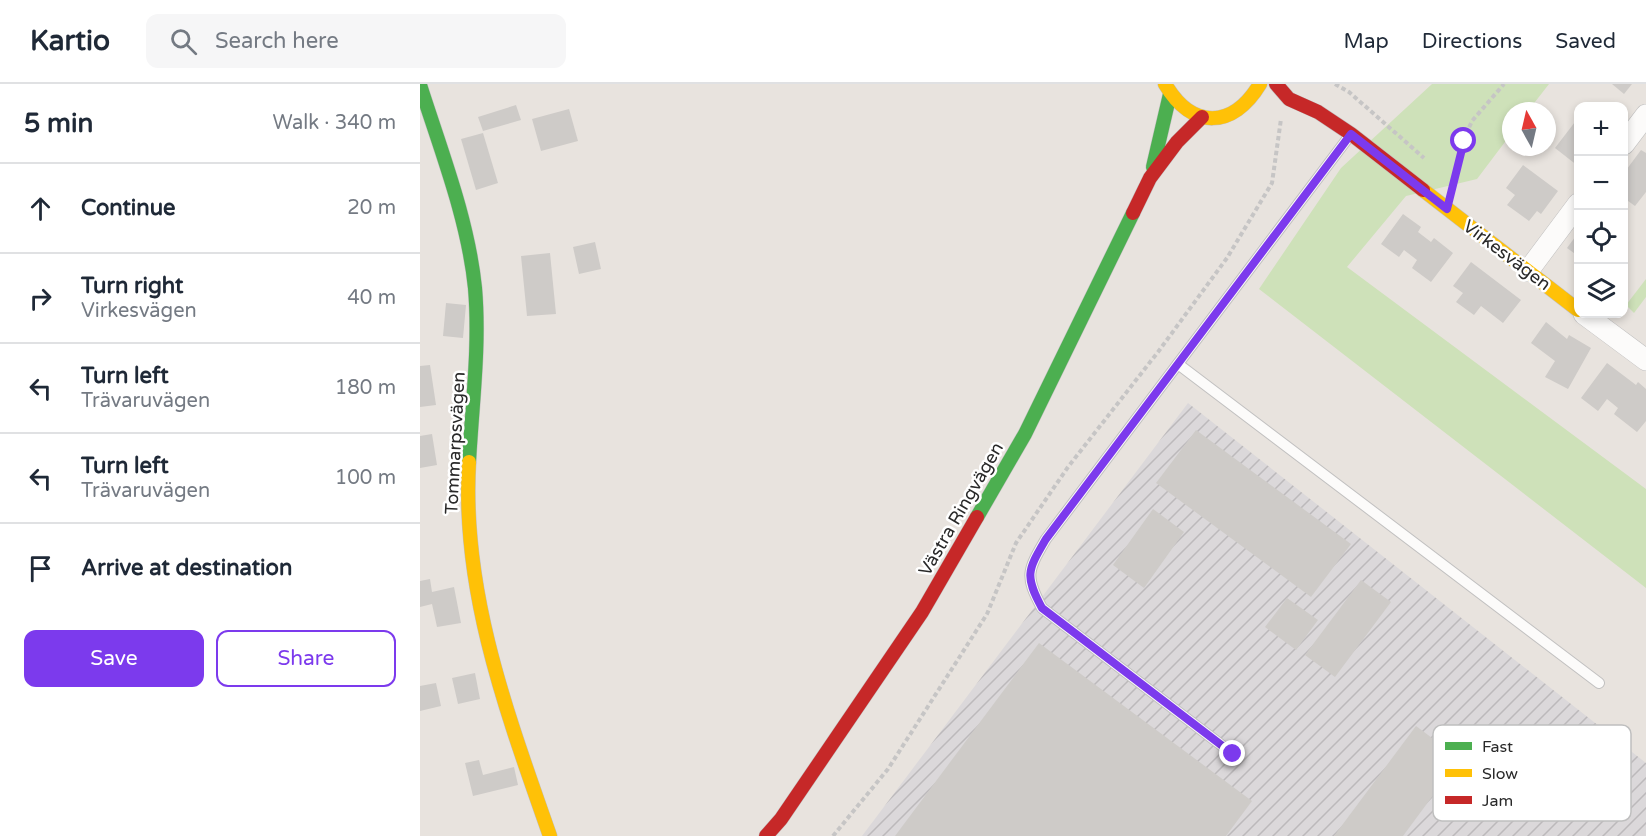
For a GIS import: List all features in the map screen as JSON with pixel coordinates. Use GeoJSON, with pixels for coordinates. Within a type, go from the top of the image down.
{"type":"FeatureCollection","features":[{"type":"Feature","properties":{"kind":"street"},"geometry":{"type":"LineString","coordinates":[[1248,104],[1260,84]]}},
{"type":"Feature","properties":{"kind":"street","name":"Tommarpsvägen"},"geometry":{"type":"LineString","coordinates":[[420,85],[454,187],[464,226],[475,289],[477,362],[468,473],[470,530],[480,606],[508,710],[550,836]]}},
{"type":"Feature","properties":{"kind":"street","name":"Västra Ringvägen"},"geometry":{"type":"LineString","coordinates":[[766,836],[780,819],[928,602],[1025,434],[1150,178],[1177,142],[1202,117],[1184,109],[1168,89]]}},
{"type":"Feature","properties":{"kind":"street","name":"Västra Ringvägen"},"geometry":{"type":"LineString","coordinates":[[1150,178],[1168,89]]}},
{"type":"Feature","properties":{"kind":"street"},"geometry":{"type":"LineString","coordinates":[[1202,117],[1219,118],[1235,113],[1248,104],[1282,91]]}},
{"type":"Feature","properties":{"kind":"street","name":"Virkesvägen"},"geometry":{"type":"LineString","coordinates":[[1282,91],[1351,134],[1574,307]]}},
{"type":"Feature","properties":{"kind":"street"},"geometry":{"type":"LineString","coordinates":[[1628,138],[1645,118]]}},
{"type":"Feature","properties":{"kind":"street"},"geometry":{"type":"LineString","coordinates":[[1528,272],[1574,209]]}},
{"type":"Feature","properties":{"kind":"street"},"geometry":{"type":"LineString","coordinates":[[1589,318],[1646,360]]}},
{"type":"Feature","properties":{"kind":"lane"},"geometry":{"type":"LineString","coordinates":[[1233,754],[1042,608],[1031,587],[1031,565],[1046,539],[1351,134]]}},
{"type":"Feature","properties":{"kind":"lane"},"geometry":{"type":"LineString","coordinates":[[1178,364],[1599,683]]}},
{"type":"Feature","properties":{"kind":"path"},"geometry":{"type":"LineString","coordinates":[[1447,209],[1464,141],[1472,121],[1504,84]]}},
{"type":"Feature","properties":{"kind":"path"},"geometry":{"type":"LineString","coordinates":[[833,836],[888,769],[987,614],[1016,543],[1068,467],[1158,352],[1227,258],[1272,183],[1282,91]]}},
{"type":"Feature","properties":{"kind":"shaded area"},"geometry":{"type":"Polygon","coordinates":[[[1188,403],[1598,725],[1433,725],[1433,821],[1631,821],[1631,751],[1646,763],[1646,836],[862,836],[1188,403]]]}},
{"type":"Feature","properties":{"kind":"green space"},"geometry":{"type":"Polygon","coordinates":[[[1432,84],[1549,84],[1535,102],[1502,102],[1502,146],[1477,179],[1406,196],[1347,267],[1646,489],[1646,588],[1259,289],[1341,168],[1432,84]]]}},
{"type":"Feature","properties":{"kind":"green space"},"geometry":{"type":"Polygon","coordinates":[[[1646,279],[1646,297],[1634,313],[1628,307],[1628,302],[1646,279]]]}},
{"type":"Feature","properties":{"kind":"building"},"geometry":{"type":"Polygon","coordinates":[[[1612,84],[1632,84],[1624,94],[1612,84]]]}},
{"type":"Feature","properties":{"kind":"building"},"geometry":{"type":"Polygon","coordinates":[[[516,105],[521,120],[483,131],[478,117],[516,105]]]}},
{"type":"Feature","properties":{"kind":"building"},"geometry":{"type":"Polygon","coordinates":[[[569,109],[578,141],[541,151],[532,119],[569,109]]]}},
{"type":"Feature","properties":{"kind":"building"},"geometry":{"type":"Polygon","coordinates":[[[1574,123],[1574,163],[1556,147],[1574,123]]]}},
{"type":"Feature","properties":{"kind":"building"},"geometry":{"type":"Polygon","coordinates":[[[483,133],[498,183],[476,190],[461,139],[483,133]]]}},
{"type":"Feature","properties":{"kind":"building"},"geometry":{"type":"Polygon","coordinates":[[[1641,150],[1646,153],[1646,192],[1635,206],[1628,201],[1628,168],[1641,150]]]}},
{"type":"Feature","properties":{"kind":"building"},"geometry":{"type":"Polygon","coordinates":[[[1523,165],[1558,191],[1541,214],[1537,211],[1529,221],[1507,205],[1515,195],[1506,188],[1523,165]]]}},
{"type":"Feature","properties":{"kind":"building"},"geometry":{"type":"Polygon","coordinates":[[[1403,214],[1421,227],[1418,232],[1431,242],[1434,238],[1453,253],[1431,282],[1412,268],[1417,260],[1404,250],[1399,257],[1381,244],[1403,214]]]}},
{"type":"Feature","properties":{"kind":"building"},"geometry":{"type":"Polygon","coordinates":[[[1574,238],[1574,253],[1567,248],[1574,238]]]}},
{"type":"Feature","properties":{"kind":"building"},"geometry":{"type":"Polygon","coordinates":[[[595,242],[601,269],[579,274],[573,247],[595,242]]]}},
{"type":"Feature","properties":{"kind":"building"},"geometry":{"type":"Polygon","coordinates":[[[550,253],[556,314],[527,316],[521,256],[550,253]]]}},
{"type":"Feature","properties":{"kind":"building"},"geometry":{"type":"Polygon","coordinates":[[[1471,262],[1521,300],[1503,323],[1481,306],[1474,315],[1456,302],[1463,293],[1453,286],[1471,262]]]}},
{"type":"Feature","properties":{"kind":"building"},"geometry":{"type":"Polygon","coordinates":[[[446,303],[466,305],[463,338],[443,336],[446,303]]]}},
{"type":"Feature","properties":{"kind":"building"},"geometry":{"type":"Polygon","coordinates":[[[1546,322],[1567,339],[1569,335],[1591,348],[1568,389],[1545,377],[1555,361],[1531,343],[1546,322]]]}},
{"type":"Feature","properties":{"kind":"building"},"geometry":{"type":"Polygon","coordinates":[[[1607,363],[1636,385],[1638,382],[1646,389],[1646,421],[1637,432],[1614,414],[1618,408],[1607,399],[1598,411],[1581,398],[1607,363]]]}},
{"type":"Feature","properties":{"kind":"building"},"geometry":{"type":"Polygon","coordinates":[[[430,365],[436,405],[420,407],[420,366],[430,365]]]}},
{"type":"Feature","properties":{"kind":"building"},"geometry":{"type":"Polygon","coordinates":[[[1196,430],[1351,544],[1311,597],[1156,483],[1196,430]]]}},
{"type":"Feature","properties":{"kind":"building"},"geometry":{"type":"Polygon","coordinates":[[[432,434],[437,465],[420,468],[420,436],[432,434]]]}},
{"type":"Feature","properties":{"kind":"building"},"geometry":{"type":"Polygon","coordinates":[[[1153,509],[1184,532],[1144,588],[1113,565],[1153,509]]]}},
{"type":"Feature","properties":{"kind":"building"},"geometry":{"type":"Polygon","coordinates":[[[430,579],[432,592],[454,587],[461,623],[437,627],[432,604],[420,607],[420,581],[430,579]]]}},
{"type":"Feature","properties":{"kind":"building"},"geometry":{"type":"Polygon","coordinates":[[[1361,580],[1391,602],[1335,677],[1305,655],[1361,580]]]}},
{"type":"Feature","properties":{"kind":"building"},"geometry":{"type":"Polygon","coordinates":[[[1287,598],[1318,620],[1296,650],[1265,627],[1287,598]]]}},
{"type":"Feature","properties":{"kind":"building"},"geometry":{"type":"Polygon","coordinates":[[[1039,643],[1252,801],[1226,836],[895,836],[1039,643]]]}},
{"type":"Feature","properties":{"kind":"building"},"geometry":{"type":"Polygon","coordinates":[[[475,673],[480,699],[458,704],[452,678],[475,673]]]}},
{"type":"Feature","properties":{"kind":"building"},"geometry":{"type":"Polygon","coordinates":[[[436,683],[441,706],[420,711],[420,686],[436,683]]]}},
{"type":"Feature","properties":{"kind":"building"},"geometry":{"type":"Polygon","coordinates":[[[1416,726],[1433,739],[1433,795],[1403,836],[1334,836],[1416,726]]]}},
{"type":"Feature","properties":{"kind":"building"},"geometry":{"type":"Polygon","coordinates":[[[479,760],[483,775],[514,767],[518,785],[473,796],[465,763],[479,760]]]}},
{"type":"Feature","properties":{"kind":"traffic: fast"},"geometry":{"type":"LineString","coordinates":[[420,85],[460,211],[475,288],[476,354],[469,462]]}},
{"type":"Feature","properties":{"kind":"traffic: fast"},"geometry":{"type":"LineString","coordinates":[[1153,167],[1170,94]]}},
{"type":"Feature","properties":{"kind":"traffic: fast"},"geometry":{"type":"LineString","coordinates":[[977,517],[1025,434],[1133,213]]}},
{"type":"Feature","properties":{"kind":"traffic: slow"},"geometry":{"type":"LineString","coordinates":[[1165,84],[1187,110],[1212,118],[1225,116],[1238,109],[1260,84]]}},
{"type":"Feature","properties":{"kind":"traffic: slow"},"geometry":{"type":"LineString","coordinates":[[1423,190],[1574,307]]}},
{"type":"Feature","properties":{"kind":"traffic: slow"},"geometry":{"type":"LineString","coordinates":[[469,462],[468,510],[472,558],[480,606],[504,699],[550,836]]}},
{"type":"Feature","properties":{"kind":"traffic: jam"},"geometry":{"type":"LineString","coordinates":[[1276,84],[1289,99],[1318,112],[1351,134],[1423,190]]}},
{"type":"Feature","properties":{"kind":"traffic: jam"},"geometry":{"type":"LineString","coordinates":[[1133,213],[1150,178],[1177,142],[1202,117]]}},
{"type":"Feature","properties":{"kind":"traffic: jam"},"geometry":{"type":"LineString","coordinates":[[766,836],[781,819],[922,612],[977,517]]}},
{"type":"Feature","properties":{"kind":"route"},"geometry":{"type":"LineString","coordinates":[[1233,754],[1042,608],[1031,587],[1031,565],[1046,539],[1351,134],[1447,209],[1464,141]]}}]}
